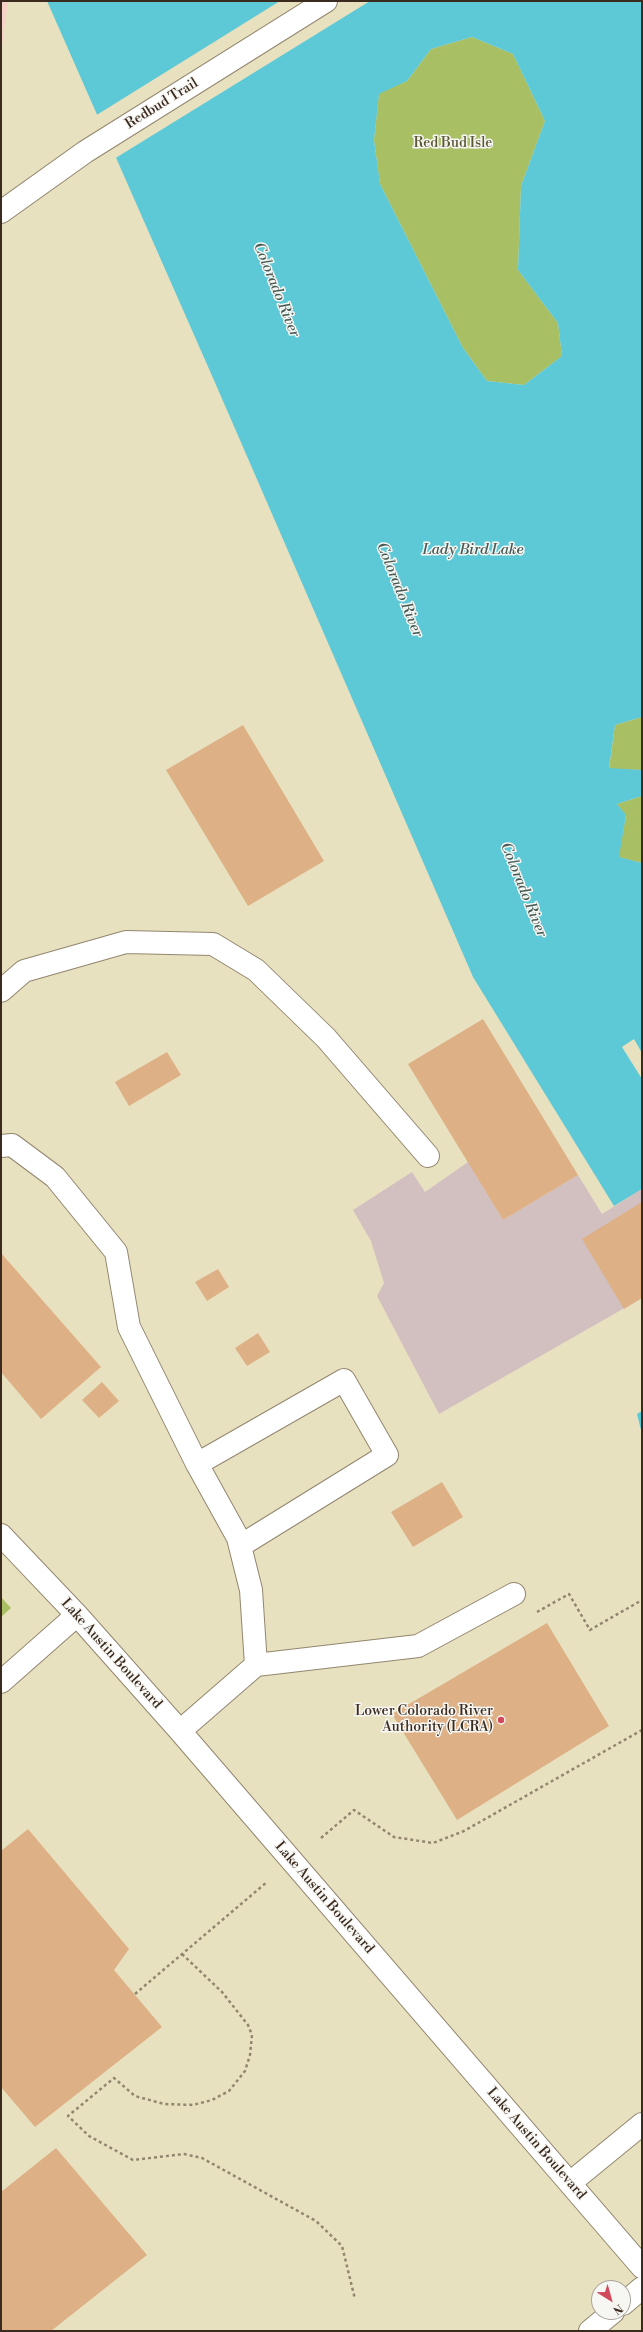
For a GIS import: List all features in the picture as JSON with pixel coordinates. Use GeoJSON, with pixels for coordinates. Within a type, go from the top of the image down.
{"type":"FeatureCollection","features":[{"type":"Feature","properties":{"kind":"street","name":"Redbud Trail"},"geometry":{"type":"LineString","coordinates":[[9,207],[85,152],[326,1]]}},
{"type":"Feature","properties":{"kind":"street"},"geometry":{"type":"LineString","coordinates":[[1,991],[24,971],[126,942],[212,944],[256,970],[326,1038],[428,1156]]}},
{"type":"Feature","properties":{"kind":"street"},"geometry":{"type":"LineString","coordinates":[[1,1146],[12,1145],[55,1177],[116,1252],[130,1327],[197,1464],[238,1538],[251,1590],[256,1665]]}},
{"type":"Feature","properties":{"kind":"street"},"geometry":{"type":"LineString","coordinates":[[197,1464],[344,1380],[386,1455],[240,1546]]}},
{"type":"Feature","properties":{"kind":"street","name":"Lake Austin Boulevard"},"geometry":{"type":"LineString","coordinates":[[1,1535],[77,1615],[180,1731],[642,2266]]}},
{"type":"Feature","properties":{"kind":"street"},"geometry":{"type":"LineString","coordinates":[[180,1731],[256,1665],[418,1646],[514,1594]]}},
{"type":"Feature","properties":{"kind":"street"},"geometry":{"type":"LineString","coordinates":[[1,1682],[77,1615]]}},
{"type":"Feature","properties":{"kind":"street"},"geometry":{"type":"LineString","coordinates":[[570,2183],[642,2124]]}},
{"type":"Feature","properties":{"kind":"street"},"geometry":{"type":"LineString","coordinates":[[631,2297],[642,2288]]}},
{"type":"Feature","properties":{"kind":"street"},"geometry":{"type":"LineString","coordinates":[[590,2331],[603,2320]]}},
{"type":"Feature","properties":{"kind":"path"},"geometry":{"type":"LineString","coordinates":[[514,1594],[530,1616],[569,1594],[590,1630],[600,1626],[642,1600]]}},
{"type":"Feature","properties":{"kind":"path"},"geometry":{"type":"LineString","coordinates":[[321,1838],[354,1810],[394,1837],[433,1843],[464,1831],[642,1730]]}},
{"type":"Feature","properties":{"kind":"path"},"geometry":{"type":"LineString","coordinates":[[134,1994],[267,1882]]}},
{"type":"Feature","properties":{"kind":"path"},"geometry":{"type":"LineString","coordinates":[[182,1954],[222,1992],[248,2025],[252,2035],[250,2055],[245,2071],[229,2091],[212,2100],[193,2105],[164,2104],[135,2096],[114,2078],[68,2116],[89,2136],[133,2160],[184,2154],[202,2158],[316,2220],[342,2246],[355,2299]]}},
{"type":"Feature","properties":{"kind":"shaded area"},"geometry":{"type":"Polygon","coordinates":[[[1,1],[8,1],[1,53],[1,1]]]}},
{"type":"Feature","properties":{"kind":"shaded area"},"geometry":{"type":"Polygon","coordinates":[[[468,1162],[503,1220],[578,1175],[602,1214],[642,1189],[642,1298],[439,1414],[377,1296],[384,1283],[371,1241],[353,1210],[412,1172],[425,1192],[468,1162]]]}},
{"type":"Feature","properties":{"kind":"green space","name":"Red Bud Isle"},"geometry":{"type":"Polygon","coordinates":[[[472,37],[513,54],[545,121],[521,186],[518,270],[558,323],[562,356],[524,385],[487,381],[463,348],[380,184],[374,140],[379,93],[407,81],[431,49],[472,37]]]}},
{"type":"Feature","properties":{"kind":"green space"},"geometry":{"type":"Polygon","coordinates":[[[642,717],[642,770],[609,769],[615,725],[642,717]]]}},
{"type":"Feature","properties":{"kind":"green space"},"geometry":{"type":"Polygon","coordinates":[[[642,796],[642,863],[618,857],[626,816],[617,804],[642,796]]]}},
{"type":"Feature","properties":{"kind":"green space"},"geometry":{"type":"Polygon","coordinates":[[[1,1597],[11,1608],[1,1617],[1,1597]]]}},
{"type":"Feature","properties":{"kind":"water","name":"Lady Bird Lake"},"geometry":{"type":"Polygon","coordinates":[[[47,1],[642,1],[642,717],[615,725],[609,768],[642,770],[642,796],[617,804],[626,815],[619,857],[642,863],[642,1053],[634,1039],[622,1047],[642,1079],[642,1189],[614,1206],[473,977],[213,378],[47,1]],[[472,37],[431,49],[407,81],[379,94],[374,140],[380,184],[463,348],[487,381],[524,385],[562,356],[558,323],[518,270],[521,186],[545,121],[513,54],[472,37]]]}},
{"type":"Feature","properties":{"kind":"water"},"geometry":{"type":"Polygon","coordinates":[[[642,1411],[642,1434],[637,1414],[642,1411]]]}},
{"type":"Feature","properties":{"kind":"pier"},"geometry":{"type":"Polygon","coordinates":[[[280,1],[370,1],[114,159],[95,116],[280,1]]]}},
{"type":"Feature","properties":{"kind":"building"},"geometry":{"type":"Polygon","coordinates":[[[243,725],[324,861],[248,906],[166,770],[243,725]]]}},
{"type":"Feature","properties":{"kind":"building"},"geometry":{"type":"Polygon","coordinates":[[[483,1019],[578,1175],[503,1220],[408,1064],[483,1019]]]}},
{"type":"Feature","properties":{"kind":"building"},"geometry":{"type":"Polygon","coordinates":[[[167,1052],[181,1075],[129,1106],[115,1082],[167,1052]]]}},
{"type":"Feature","properties":{"kind":"building"},"geometry":{"type":"Polygon","coordinates":[[[642,1202],[642,1298],[624,1309],[582,1239],[642,1202]]]}},
{"type":"Feature","properties":{"kind":"building"},"geometry":{"type":"Polygon","coordinates":[[[1,1253],[101,1367],[41,1419],[1,1372],[1,1253]]]}},
{"type":"Feature","properties":{"kind":"building"},"geometry":{"type":"Polygon","coordinates":[[[218,1269],[229,1287],[207,1301],[195,1282],[218,1269]]]}},
{"type":"Feature","properties":{"kind":"building"},"geometry":{"type":"Polygon","coordinates":[[[258,1333],[270,1352],[247,1366],[235,1348],[258,1333]]]}},
{"type":"Feature","properties":{"kind":"building"},"geometry":{"type":"Polygon","coordinates":[[[102,1382],[119,1401],[99,1418],[82,1400],[102,1382]]]}},
{"type":"Feature","properties":{"kind":"building"},"geometry":{"type":"Polygon","coordinates":[[[442,1482],[463,1517],[413,1547],[391,1512],[442,1482]]]}},
{"type":"Feature","properties":{"kind":"building","name":"Lower Colorado River Authority (LCRA)"},"geometry":{"type":"Polygon","coordinates":[[[547,1623],[609,1726],[457,1820],[392,1714],[547,1623]]]}},
{"type":"Feature","properties":{"kind":"building"},"geometry":{"type":"Polygon","coordinates":[[[28,1829],[129,1949],[114,1970],[162,2027],[35,2127],[1,2087],[1,1851],[28,1829]]]}},
{"type":"Feature","properties":{"kind":"building"},"geometry":{"type":"Polygon","coordinates":[[[56,2148],[147,2255],[51,2331],[1,2331],[1,2192],[56,2148]]]}},
{"type":"Feature","properties":{"kind":"place","name":"Lower Colorado River Authority (LCRA)"},"geometry":{"type":"Point","coordinates":[501,1720]}},
{"type":"Feature","properties":{"kind":"water label","name":"Colorado River"},"geometry":{"type":"Point","coordinates":[276,290]}},
{"type":"Feature","properties":{"kind":"water label","name":"Colorado River"},"geometry":{"type":"Point","coordinates":[399,590]}},
{"type":"Feature","properties":{"kind":"water label","name":"Colorado River"},"geometry":{"type":"Point","coordinates":[523,890]}}]}
